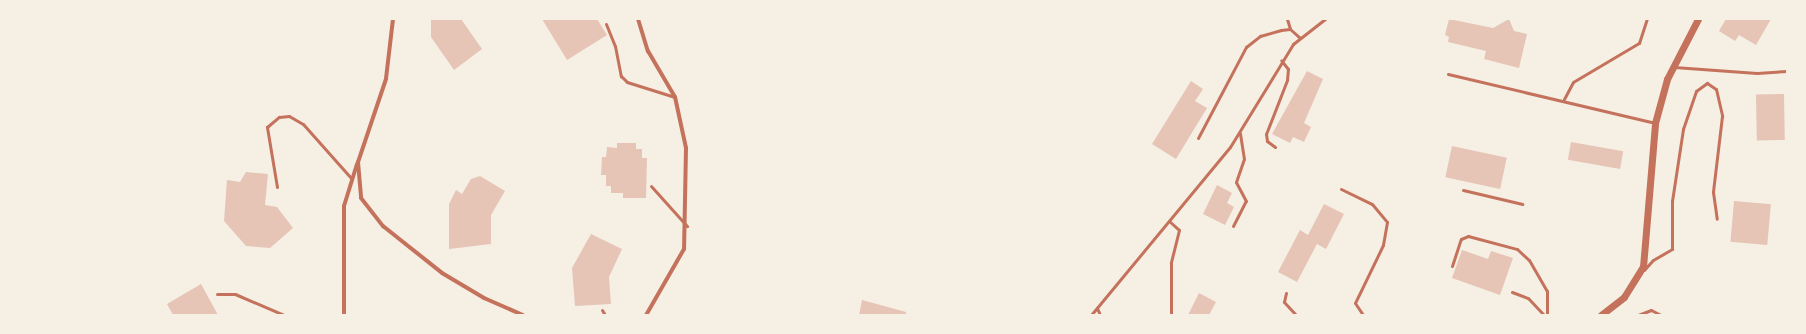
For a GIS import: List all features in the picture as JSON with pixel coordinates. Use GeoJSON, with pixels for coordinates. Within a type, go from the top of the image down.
{"type":"FeatureCollection","features":[{"type":"Feature","properties":{"kind":"street"},"geometry":{"type":"LineString","coordinates":[[344,315],[344,206],[351,178],[358,162],[386,79],[393,19]]}},
{"type":"Feature","properties":{"kind":"street"},"geometry":{"type":"LineString","coordinates":[[638,19],[651,56],[675,97],[686,148],[687,226],[680,259],[646,315]]}},
{"type":"Feature","properties":{"kind":"street"},"geometry":{"type":"LineString","coordinates":[[1601,315],[1624,297],[1638,278],[1645,254],[1646,195],[1655,123],[1672,68],[1698,19]]}},
{"type":"Feature","properties":{"kind":"street"},"geometry":{"type":"LineString","coordinates":[[358,162],[361,198],[383,226],[442,273],[484,298],[523,315]]}},
{"type":"Feature","properties":{"kind":"lane"},"geometry":{"type":"LineString","coordinates":[[1287,19],[1290,29],[1300,38]]}},
{"type":"Feature","properties":{"kind":"lane"},"geometry":{"type":"LineString","coordinates":[[1091,315],[1240,132],[1281,60],[1300,38],[1325,19]]}},
{"type":"Feature","properties":{"kind":"lane"},"geometry":{"type":"LineString","coordinates":[[1564,100],[1573,82],[1639,43],[1647,19]]}},
{"type":"Feature","properties":{"kind":"lane"},"geometry":{"type":"LineString","coordinates":[[606,24],[615,46],[621,76],[627,82],[675,97]]}},
{"type":"Feature","properties":{"kind":"lane"},"geometry":{"type":"LineString","coordinates":[[1198,138],[1246,47],[1260,36],[1290,29]]}},
{"type":"Feature","properties":{"kind":"lane"},"geometry":{"type":"LineString","coordinates":[[1275,147],[1267,141],[1266,134],[1287,80],[1288,69],[1281,60]]}},
{"type":"Feature","properties":{"kind":"lane"},"geometry":{"type":"LineString","coordinates":[[1672,68],[1757,73],[1787,71]]}},
{"type":"Feature","properties":{"kind":"lane"},"geometry":{"type":"LineString","coordinates":[[1448,74],[1564,100],[1655,123]]}},
{"type":"Feature","properties":{"kind":"lane"},"geometry":{"type":"LineString","coordinates":[[1638,278],[1653,260],[1672,249],[1672,201],[1683,129],[1696,91],[1707,84],[1716,89],[1722,116],[1713,192],[1717,219]]}},
{"type":"Feature","properties":{"kind":"lane"},"geometry":{"type":"LineString","coordinates":[[277,187],[267,127],[279,117],[289,116],[302,124],[351,178]]}},
{"type":"Feature","properties":{"kind":"lane"},"geometry":{"type":"LineString","coordinates":[[1233,226],[1246,201],[1236,182],[1244,154],[1240,132]]}},
{"type":"Feature","properties":{"kind":"lane"},"geometry":{"type":"LineString","coordinates":[[651,186],[687,226]]}},
{"type":"Feature","properties":{"kind":"lane"},"geometry":{"type":"LineString","coordinates":[[1342,189],[1372,204],[1387,222],[1383,246],[1355,303],[1363,315]]}},
{"type":"Feature","properties":{"kind":"lane"},"geometry":{"type":"LineString","coordinates":[[1463,190],[1522,204]]}},
{"type":"Feature","properties":{"kind":"lane"},"geometry":{"type":"LineString","coordinates":[[1169,221],[1179,230],[1171,263],[1171,315]]}},
{"type":"Feature","properties":{"kind":"lane"},"geometry":{"type":"LineString","coordinates":[[1452,266],[1461,239],[1468,236],[1517,249],[1530,260],[1547,291],[1545,315]]}},
{"type":"Feature","properties":{"kind":"lane"},"geometry":{"type":"LineString","coordinates":[[1512,292],[1528,298],[1545,315]]}},
{"type":"Feature","properties":{"kind":"lane"},"geometry":{"type":"LineString","coordinates":[[1286,293],[1284,302],[1296,315]]}},
{"type":"Feature","properties":{"kind":"lane"},"geometry":{"type":"LineString","coordinates":[[217,294],[235,294],[284,315]]}},
{"type":"Feature","properties":{"kind":"lane"},"geometry":{"type":"LineString","coordinates":[[1097,308],[1100,315]]}},
{"type":"Feature","properties":{"kind":"lane"},"geometry":{"type":"LineString","coordinates":[[602,310],[604,315]]}},
{"type":"Feature","properties":{"kind":"lane"},"geometry":{"type":"LineString","coordinates":[[1638,315],[1651,310],[1661,315]]}},
{"type":"Feature","properties":{"kind":"building"},"geometry":{"type":"Polygon","coordinates":[[[431,19],[461,19],[482,49],[454,70],[431,37],[431,19]]]}},
{"type":"Feature","properties":{"kind":"building"},"geometry":{"type":"Polygon","coordinates":[[[542,19],[597,19],[607,35],[567,60],[542,19]]]}},
{"type":"Feature","properties":{"kind":"building"},"geometry":{"type":"Polygon","coordinates":[[[1449,19],[1493,28],[1509,19],[1514,31],[1527,34],[1519,68],[1484,59],[1486,51],[1448,42],[1449,37],[1445,35],[1449,19]]]}},
{"type":"Feature","properties":{"kind":"building"},"geometry":{"type":"Polygon","coordinates":[[[1726,19],[1771,19],[1756,45],[1739,35],[1735,41],[1719,31],[1726,19]]]}},
{"type":"Feature","properties":{"kind":"building"},"geometry":{"type":"Polygon","coordinates":[[[1307,71],[1323,79],[1304,123],[1311,127],[1304,142],[1293,137],[1290,143],[1272,134],[1307,71]]]}},
{"type":"Feature","properties":{"kind":"building"},"geometry":{"type":"Polygon","coordinates":[[[1191,81],[1203,89],[1195,101],[1207,108],[1176,159],[1152,144],[1191,81]]]}},
{"type":"Feature","properties":{"kind":"building"},"geometry":{"type":"Polygon","coordinates":[[[1756,94],[1784,94],[1785,140],[1757,140],[1756,94]]]}},
{"type":"Feature","properties":{"kind":"building"},"geometry":{"type":"Polygon","coordinates":[[[1571,142],[1623,151],[1620,169],[1568,160],[1571,142]]]}},
{"type":"Feature","properties":{"kind":"building"},"geometry":{"type":"Polygon","coordinates":[[[617,143],[636,143],[636,149],[642,149],[642,158],[647,158],[646,198],[623,198],[623,193],[611,193],[611,186],[606,186],[606,175],[601,175],[602,157],[606,157],[607,147],[617,148],[617,143]]]}},
{"type":"Feature","properties":{"kind":"building"},"geometry":{"type":"Polygon","coordinates":[[[1452,146],[1507,158],[1500,189],[1445,177],[1452,146]]]}},
{"type":"Feature","properties":{"kind":"building"},"geometry":{"type":"Polygon","coordinates":[[[246,172],[268,174],[265,205],[277,207],[293,228],[270,248],[246,246],[224,221],[227,180],[240,182],[246,172]]]}},
{"type":"Feature","properties":{"kind":"building"},"geometry":{"type":"Polygon","coordinates":[[[480,176],[505,191],[491,215],[491,244],[449,249],[449,204],[456,190],[462,194],[471,179],[480,176]]]}},
{"type":"Feature","properties":{"kind":"building"},"geometry":{"type":"Polygon","coordinates":[[[1217,185],[1232,193],[1227,203],[1234,207],[1225,225],[1203,214],[1217,185]]]}},
{"type":"Feature","properties":{"kind":"building"},"geometry":{"type":"Polygon","coordinates":[[[1734,201],[1771,204],[1767,245],[1730,242],[1734,201]]]}},
{"type":"Feature","properties":{"kind":"building"},"geometry":{"type":"Polygon","coordinates":[[[1324,204],[1344,214],[1326,249],[1317,244],[1297,282],[1278,272],[1300,230],[1308,235],[1324,204]]]}},
{"type":"Feature","properties":{"kind":"building"},"geometry":{"type":"Polygon","coordinates":[[[591,234],[622,249],[609,277],[611,304],[575,306],[572,268],[591,234]]]}},
{"type":"Feature","properties":{"kind":"building"},"geometry":{"type":"Polygon","coordinates":[[[1462,250],[1488,259],[1491,251],[1513,258],[1500,295],[1452,278],[1462,250]]]}},
{"type":"Feature","properties":{"kind":"building"},"geometry":{"type":"Polygon","coordinates":[[[201,284],[218,315],[173,315],[167,304],[201,284]]]}},
{"type":"Feature","properties":{"kind":"building"},"geometry":{"type":"Polygon","coordinates":[[[1199,293],[1216,302],[1209,315],[1188,315],[1199,293]]]}},
{"type":"Feature","properties":{"kind":"building"},"geometry":{"type":"Polygon","coordinates":[[[862,300],[906,312],[906,315],[859,315],[862,300]]]}}]}
